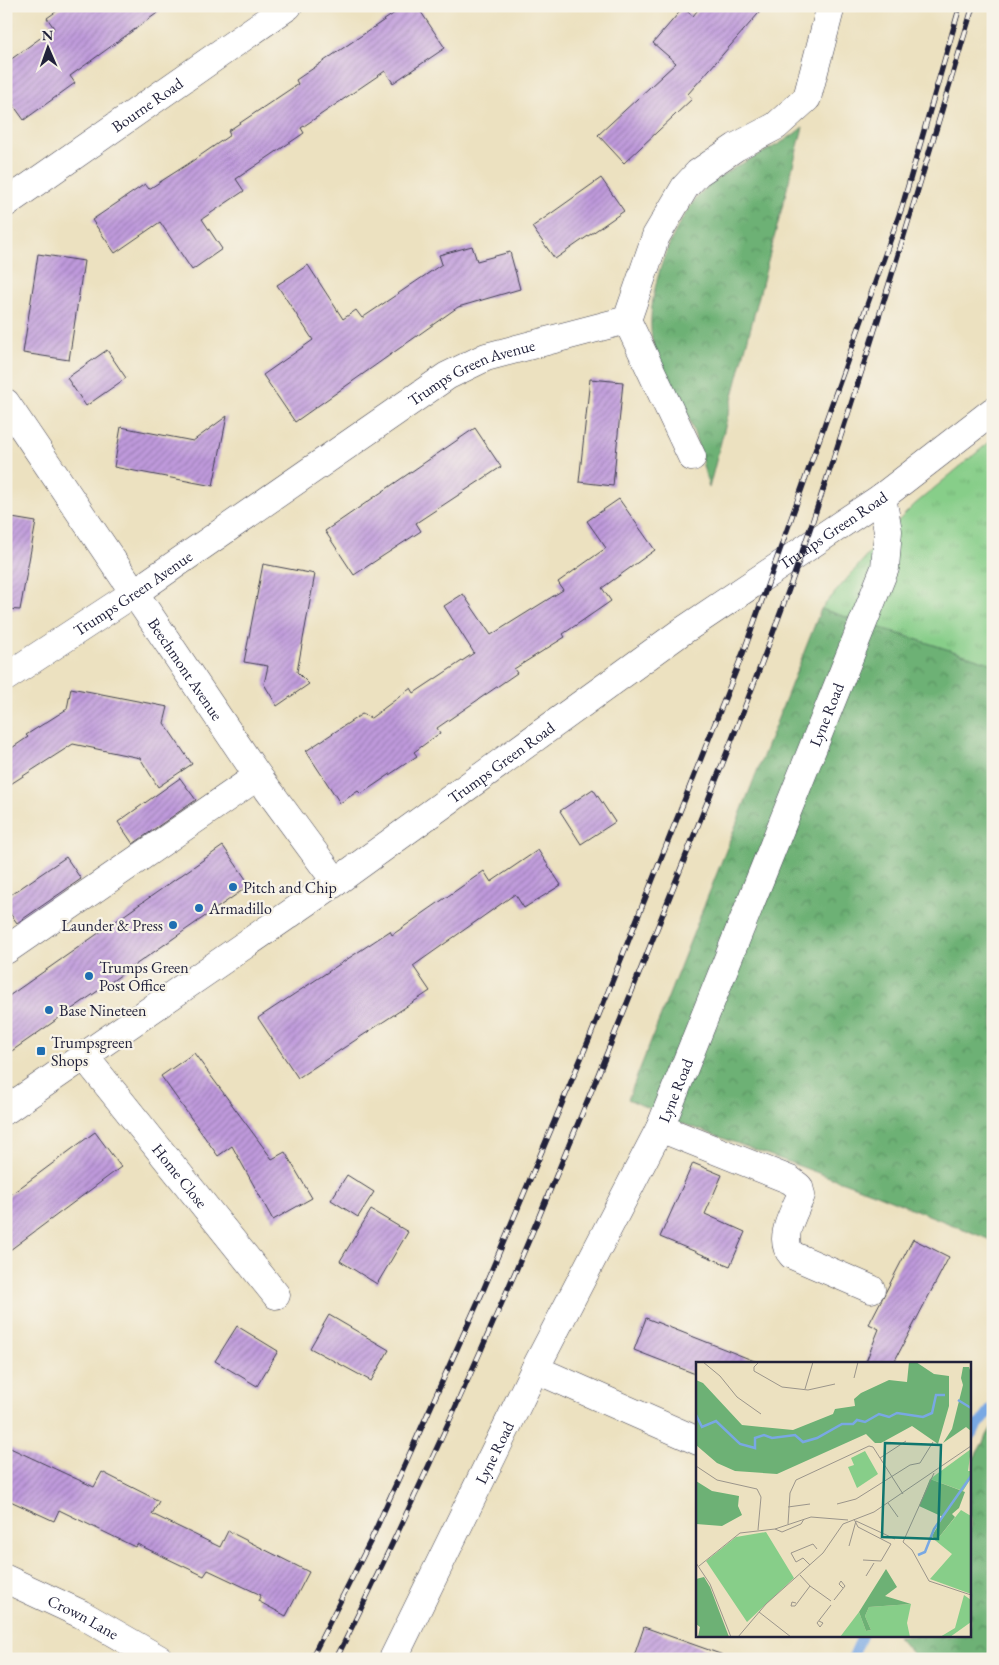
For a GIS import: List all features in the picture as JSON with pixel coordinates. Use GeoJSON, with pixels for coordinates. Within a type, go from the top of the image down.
{"type":"FeatureCollection","features":[{"type":"Feature","properties":{"kind":"street","name":"Bourne Road"},"geometry":{"type":"LineString","coordinates":[[6,202],[288,6]]}},
{"type":"Feature","properties":{"kind":"street"},"geometry":{"type":"LineString","coordinates":[[692,457],[627,320],[656,236],[686,187],[698,173],[736,147],[776,126],[807,98],[830,6]]}},
{"type":"Feature","properties":{"kind":"street","name":"Trumps Green Avenue"},"geometry":{"type":"LineString","coordinates":[[6,677],[134,593],[447,376],[486,357],[627,320]]}},
{"type":"Feature","properties":{"kind":"street","name":"Beechmont Avenue"},"geometry":{"type":"LineString","coordinates":[[6,403],[258,776],[336,882]]}},
{"type":"Feature","properties":{"kind":"street","name":"Trumps Green Road"},"geometry":{"type":"LineString","coordinates":[[6,1110],[336,882],[680,632],[882,497],[993,411]]}},
{"type":"Feature","properties":{"kind":"street","name":"Lyne Road"},"geometry":{"type":"LineString","coordinates":[[393,1659],[536,1369],[660,1128],[885,568],[888,531],[882,497]]}},
{"type":"Feature","properties":{"kind":"street"},"geometry":{"type":"LineString","coordinates":[[6,950],[258,776]]}},
{"type":"Feature","properties":{"kind":"street","name":"Home Close"},"geometry":{"type":"LineString","coordinates":[[85,1057],[276,1295]]}},
{"type":"Feature","properties":{"kind":"street"},"geometry":{"type":"LineString","coordinates":[[660,1128],[790,1180],[799,1187],[801,1195],[785,1240],[786,1248],[792,1255],[871,1289]]}},
{"type":"Feature","properties":{"kind":"street"},"geometry":{"type":"LineString","coordinates":[[536,1369],[696,1440]]}},
{"type":"Feature","properties":{"kind":"street","name":"Crown Lane"},"geometry":{"type":"LineString","coordinates":[[6,1579],[81,1614],[159,1659]]}},
{"type":"Feature","properties":{"kind":"green space"},"geometry":{"type":"Polygon","coordinates":[[[803,127],[709,488],[688,415],[655,351],[651,332],[651,311],[655,288],[671,241],[694,201],[718,178],[781,143],[803,127]]]}},
{"type":"Feature","properties":{"kind":"green space"},"geometry":{"type":"Polygon","coordinates":[[[993,439],[993,664],[821,609],[888,531],[914,505],[993,439]]]}},
{"type":"Feature","properties":{"kind":"green space"},"geometry":{"type":"Polygon","coordinates":[[[821,609],[993,664],[993,1241],[876,1194],[681,1123],[628,1099],[821,609]]]}},
{"type":"Feature","properties":{"kind":"green space"},"geometry":{"type":"Polygon","coordinates":[[[993,1425],[993,1646],[984,1659],[917,1659],[899,1638],[972,1638],[972,1462],[993,1425]]]}},
{"type":"Feature","properties":{"kind":"building"},"geometry":{"type":"Polygon","coordinates":[[[64,6],[167,6],[70,76],[75,83],[24,120],[6,95],[6,63],[54,28],[47,18],[64,6]]]}},
{"type":"Feature","properties":{"kind":"building"},"geometry":{"type":"Polygon","coordinates":[[[405,6],[417,6],[445,48],[393,83],[385,71],[301,128],[304,133],[236,179],[244,191],[202,219],[222,249],[192,270],[160,222],[115,253],[92,220],[145,184],[149,189],[188,164],[230,135],[228,131],[298,84],[296,80],[405,6]]]}},
{"type":"Feature","properties":{"kind":"building"},"geometry":{"type":"Polygon","coordinates":[[[701,6],[765,6],[688,94],[692,99],[624,163],[598,135],[676,63],[653,43],[683,8],[693,16],[701,6]]]}},
{"type":"Feature","properties":{"kind":"building"},"geometry":{"type":"Polygon","coordinates":[[[601,178],[624,211],[555,259],[532,227],[601,178]]]}},
{"type":"Feature","properties":{"kind":"building"},"geometry":{"type":"Polygon","coordinates":[[[472,246],[477,261],[510,252],[520,289],[458,307],[295,422],[263,375],[313,340],[277,285],[308,265],[343,319],[356,310],[362,318],[442,264],[439,255],[472,246]]]}},
{"type":"Feature","properties":{"kind":"building"},"geometry":{"type":"Polygon","coordinates":[[[38,254],[84,261],[69,360],[23,353],[38,254]]]}},
{"type":"Feature","properties":{"kind":"building"},"geometry":{"type":"Polygon","coordinates":[[[107,350],[126,378],[86,406],[67,378],[107,350]]]}},
{"type":"Feature","properties":{"kind":"building"},"geometry":{"type":"Polygon","coordinates":[[[590,379],[623,382],[613,486],[579,482],[590,379]]]}},
{"type":"Feature","properties":{"kind":"building"},"geometry":{"type":"Polygon","coordinates":[[[227,416],[213,486],[114,467],[121,427],[193,441],[227,416]]]}},
{"type":"Feature","properties":{"kind":"building"},"geometry":{"type":"Polygon","coordinates":[[[475,428],[501,467],[416,523],[421,531],[354,575],[325,531],[475,428]]]}},
{"type":"Feature","properties":{"kind":"building"},"geometry":{"type":"Polygon","coordinates":[[[619,499],[655,550],[602,588],[611,601],[563,634],[565,637],[514,669],[517,673],[437,728],[440,733],[414,752],[417,756],[361,794],[358,791],[340,803],[306,751],[362,714],[371,718],[411,688],[414,693],[474,653],[444,606],[463,594],[491,635],[563,590],[558,582],[606,548],[587,521],[619,499]]]}},
{"type":"Feature","properties":{"kind":"building"},"geometry":{"type":"Polygon","coordinates":[[[6,517],[36,522],[20,610],[6,609],[6,517]]]}},
{"type":"Feature","properties":{"kind":"building"},"geometry":{"type":"Polygon","coordinates":[[[263,564],[315,574],[297,672],[309,684],[277,706],[264,684],[268,666],[244,662],[263,564]]]}},
{"type":"Feature","properties":{"kind":"building"},"geometry":{"type":"Polygon","coordinates":[[[71,688],[168,707],[164,723],[192,764],[158,787],[140,758],[73,744],[6,787],[6,752],[28,737],[26,735],[67,709],[71,688]]]}},
{"type":"Feature","properties":{"kind":"building"},"geometry":{"type":"Polygon","coordinates":[[[180,778],[196,800],[133,844],[118,822],[180,778]]]}},
{"type":"Feature","properties":{"kind":"building"},"geometry":{"type":"Polygon","coordinates":[[[593,789],[615,822],[581,844],[560,811],[593,789]]]}},
{"type":"Feature","properties":{"kind":"building"},"geometry":{"type":"Polygon","coordinates":[[[223,846],[250,885],[6,1055],[6,998],[223,846]]]}},
{"type":"Feature","properties":{"kind":"building"},"geometry":{"type":"Polygon","coordinates":[[[538,850],[561,885],[524,908],[515,894],[413,966],[430,991],[298,1078],[258,1018],[390,931],[392,935],[484,871],[491,882],[538,850]]]}},
{"type":"Feature","properties":{"kind":"building"},"geometry":{"type":"Polygon","coordinates":[[[66,857],[81,879],[17,923],[6,908],[6,898],[66,857]]]}},
{"type":"Feature","properties":{"kind":"building"},"geometry":{"type":"Polygon","coordinates":[[[194,1053],[272,1159],[285,1152],[312,1198],[273,1220],[232,1146],[218,1156],[161,1076],[194,1053]]]}},
{"type":"Feature","properties":{"kind":"building"},"geometry":{"type":"Polygon","coordinates":[[[95,1132],[121,1167],[6,1253],[6,1198],[95,1132]]]}},
{"type":"Feature","properties":{"kind":"building"},"geometry":{"type":"Polygon","coordinates":[[[693,1163],[722,1175],[705,1214],[745,1232],[730,1266],[660,1237],[693,1163]]]}},
{"type":"Feature","properties":{"kind":"building"},"geometry":{"type":"Polygon","coordinates":[[[347,1175],[374,1192],[358,1217],[331,1200],[347,1175]]]}},
{"type":"Feature","properties":{"kind":"building"},"geometry":{"type":"Polygon","coordinates":[[[371,1210],[408,1232],[377,1284],[340,1261],[371,1210]]]}},
{"type":"Feature","properties":{"kind":"building"},"geometry":{"type":"Polygon","coordinates":[[[913,1239],[949,1257],[894,1362],[866,1362],[879,1329],[869,1324],[913,1239]]]}},
{"type":"Feature","properties":{"kind":"building"},"geometry":{"type":"Polygon","coordinates":[[[329,1315],[389,1350],[371,1381],[310,1348],[329,1315]]]}},
{"type":"Feature","properties":{"kind":"building"},"geometry":{"type":"Polygon","coordinates":[[[646,1318],[757,1362],[696,1362],[696,1374],[634,1350],[646,1318]]]}},
{"type":"Feature","properties":{"kind":"building"},"geometry":{"type":"Polygon","coordinates":[[[237,1326],[278,1351],[257,1386],[215,1361],[237,1326]]]}},
{"type":"Feature","properties":{"kind":"building"},"geometry":{"type":"Polygon","coordinates":[[[6,1446],[94,1487],[102,1472],[159,1501],[152,1514],[220,1547],[228,1531],[309,1572],[286,1616],[258,1601],[261,1595],[208,1570],[204,1576],[137,1544],[135,1547],[59,1510],[54,1521],[6,1499],[6,1446]]]}},
{"type":"Feature","properties":{"kind":"building"},"geometry":{"type":"Polygon","coordinates":[[[644,1627],[723,1655],[722,1659],[633,1659],[644,1627]]]}},
{"type":"Feature","properties":{"kind":"waterway"},"geometry":{"type":"LineString","coordinates":[[972,1433],[993,1406]]}},
{"type":"Feature","properties":{"kind":"waterway"},"geometry":{"type":"LineString","coordinates":[[852,1659],[861,1638]]}},
{"type":"Feature","properties":{"kind":"railway"},"geometry":{"type":"LineString","coordinates":[[311,1659],[370,1542],[482,1293],[590,1037],[745,648],[902,207],[960,6]]}},
{"type":"Feature","properties":{"kind":"railway"},"geometry":{"type":"LineString","coordinates":[[336,1659],[424,1476],[547,1198],[760,668],[797,567],[856,390],[973,6]]}},
{"type":"Feature","properties":{"kind":"place","name":"Pitch and Chip"},"geometry":{"type":"Point","coordinates":[233,887]}},
{"type":"Feature","properties":{"kind":"place","name":"Armadillo"},"geometry":{"type":"Point","coordinates":[199,908]}},
{"type":"Feature","properties":{"kind":"place","name":"Launder & Press"},"geometry":{"type":"Point","coordinates":[173,925]}},
{"type":"Feature","properties":{"kind":"place","name":"Trumps Green Post Office"},"geometry":{"type":"Point","coordinates":[89,976]}},
{"type":"Feature","properties":{"kind":"place","name":"Base Nineteen"},"geometry":{"type":"Point","coordinates":[49,1010]}},
{"type":"Feature","properties":{"kind":"place","name":"Trumpsgreen Shops"},"geometry":{"type":"Point","coordinates":[41,1051]}}]}
